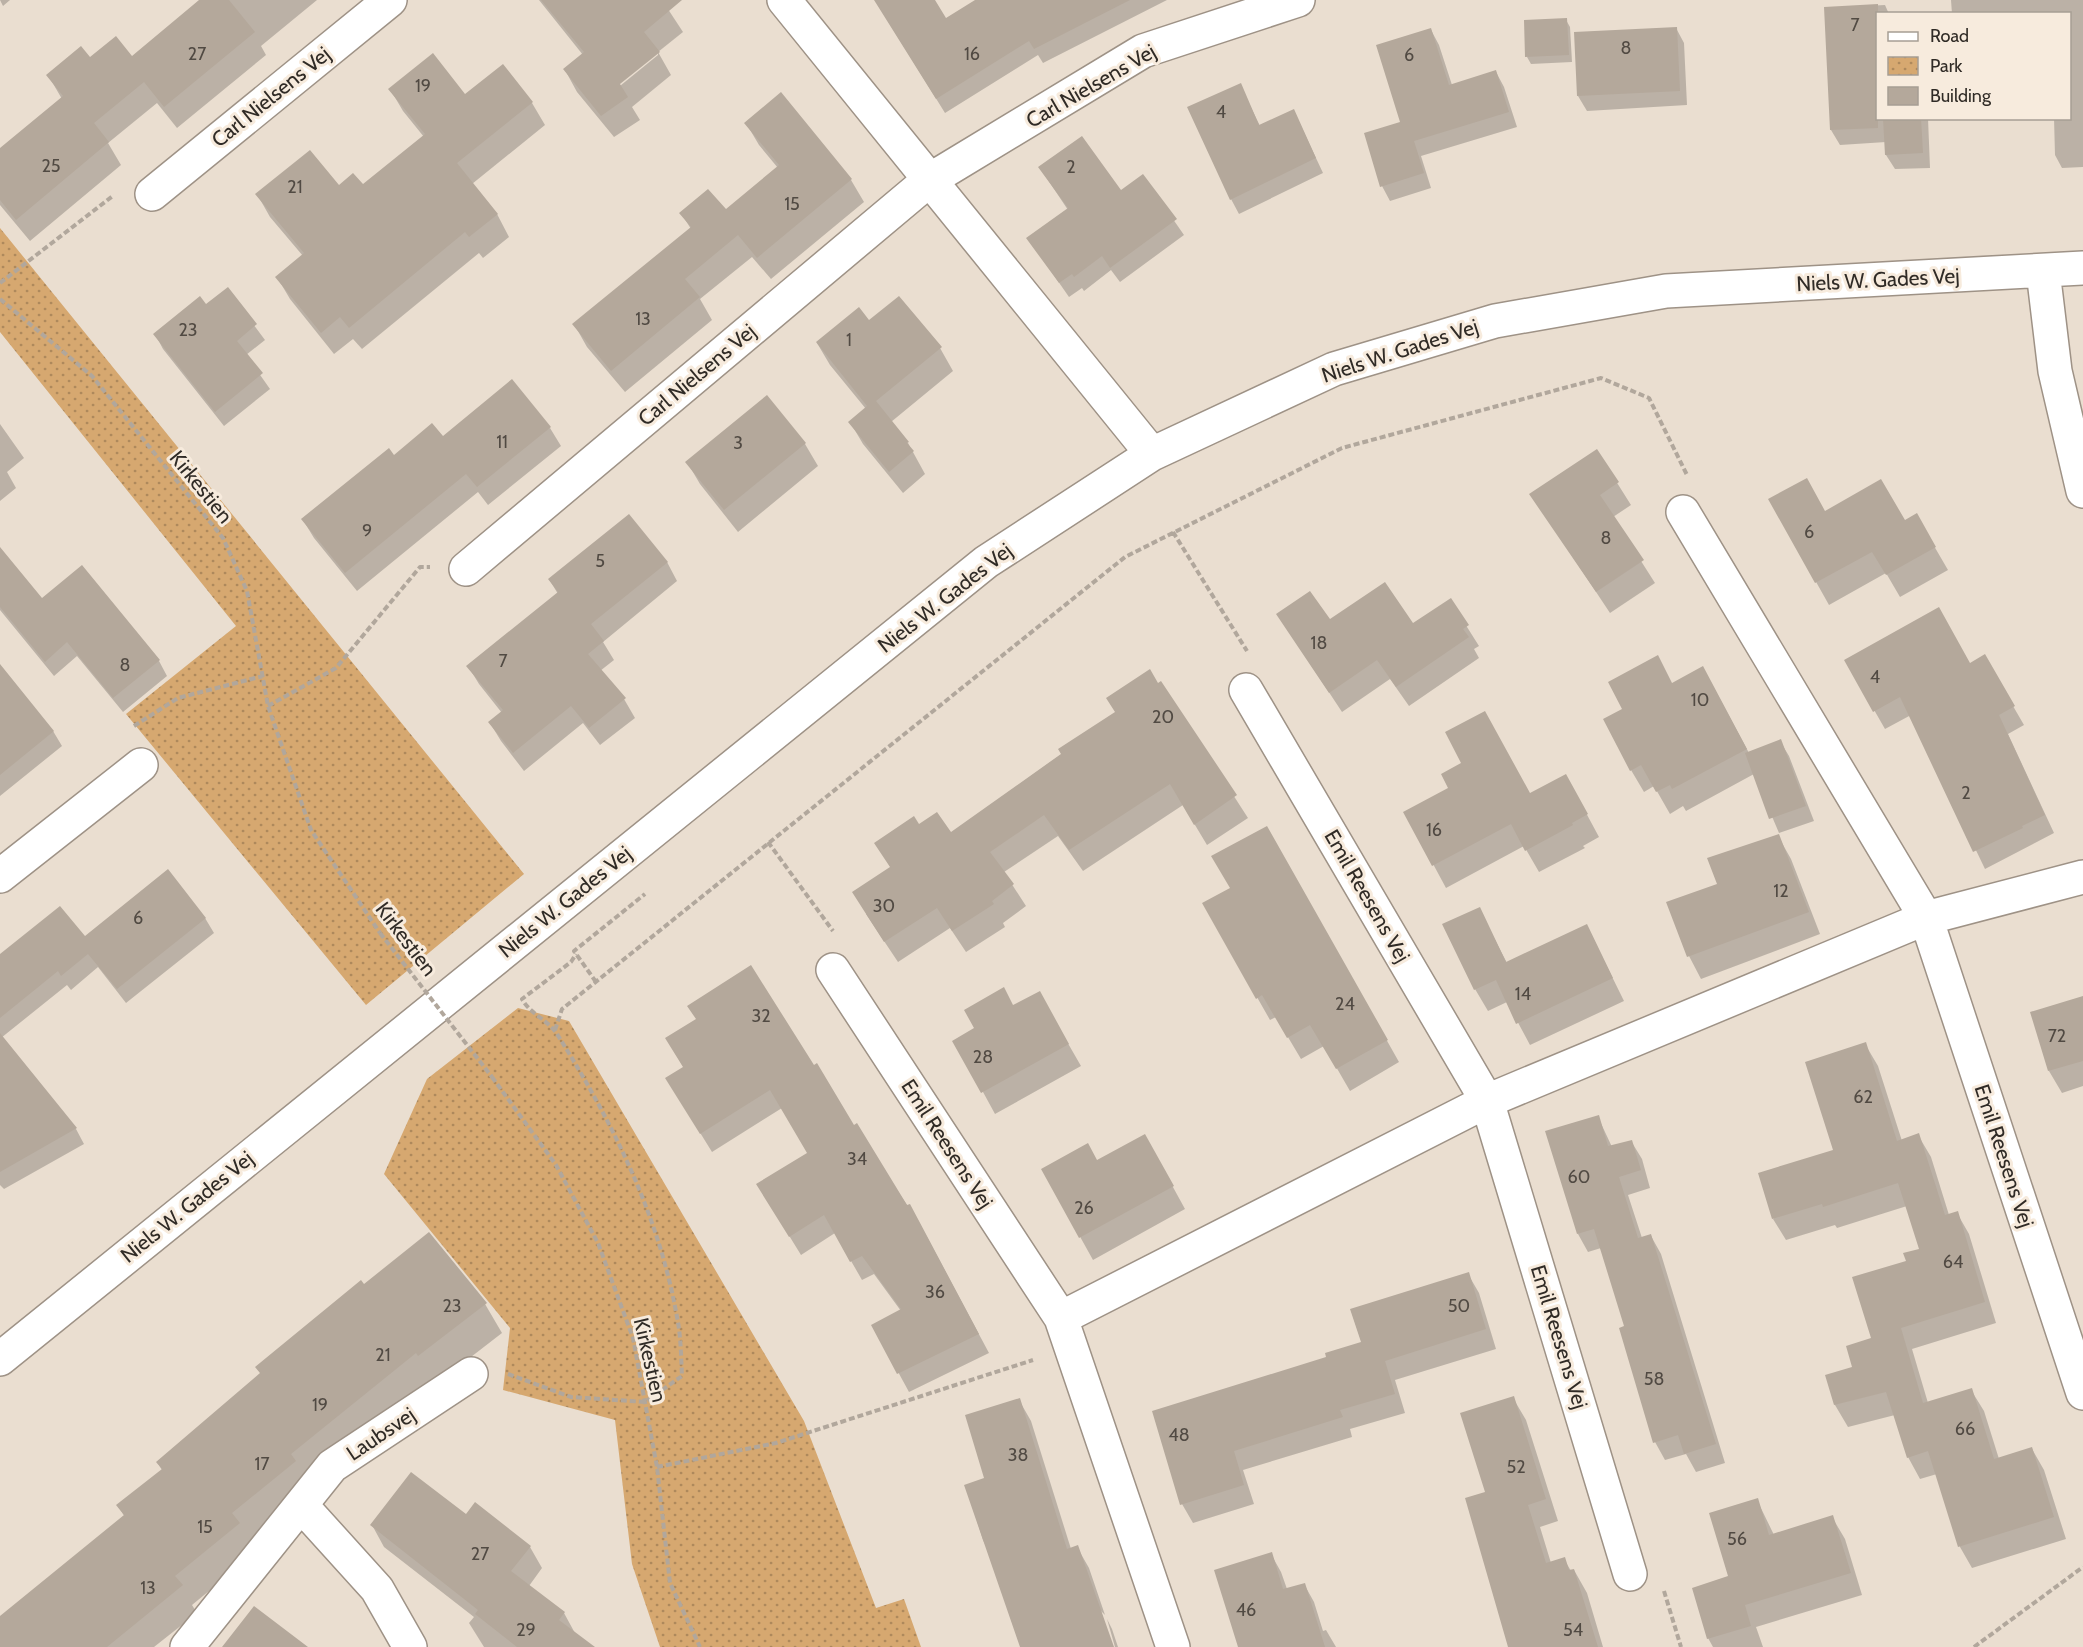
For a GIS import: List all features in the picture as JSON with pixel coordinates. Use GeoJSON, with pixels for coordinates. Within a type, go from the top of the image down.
{"type":"FeatureCollection","features":[{"type":"Feature","properties":{"kind":"street","name":"Carl Nielsens Vej"},"geometry":{"type":"LineString","coordinates":[[152,194],[390,0]]}},
{"type":"Feature","properties":{"kind":"street"},"geometry":{"type":"LineString","coordinates":[[784,0],[928,181],[1152,454]]}},
{"type":"Feature","properties":{"kind":"street","name":"Carl Nielsens Vej"},"geometry":{"type":"LineString","coordinates":[[466,568],[928,181],[1143,51],[1298,0]]}},
{"type":"Feature","properties":{"kind":"street","name":"Niels W. Gades Vej"},"geometry":{"type":"LineString","coordinates":[[0,1359],[986,562],[1152,454],[1334,369],[1495,321],[1666,291],[2083,268]]}},
{"type":"Feature","properties":{"kind":"street"},"geometry":{"type":"LineString","coordinates":[[2043,271],[2055,371],[2083,491]]}},
{"type":"Feature","properties":{"kind":"street","name":"Emil Reesens Vej"},"geometry":{"type":"LineString","coordinates":[[1683,512],[1926,918],[2083,1393]]}},
{"type":"Feature","properties":{"kind":"street","name":"Emil Reesens Vej"},"geometry":{"type":"LineString","coordinates":[[1246,690],[1487,1101],[1630,1574]]}},
{"type":"Feature","properties":{"kind":"street"},"geometry":{"type":"LineString","coordinates":[[0,876],[141,765]]}},
{"type":"Feature","properties":{"kind":"street"},"geometry":{"type":"LineString","coordinates":[[1066,1332],[1487,1101],[1926,918],[2083,877]]}},
{"type":"Feature","properties":{"kind":"street","name":"Emil Reesens Vej"},"geometry":{"type":"LineString","coordinates":[[833,970],[1066,1332],[1173,1647]]}},
{"type":"Feature","properties":{"kind":"street","name":"Laubsvej"},"geometry":{"type":"LineString","coordinates":[[188,1647],[332,1466],[471,1374]]}},
{"type":"Feature","properties":{"kind":"street"},"geometry":{"type":"LineString","coordinates":[[301,1505],[377,1589],[410,1647]]}},
{"type":"Feature","properties":{"kind":"path"},"geometry":{"type":"LineString","coordinates":[[0,283],[125,186],[152,194]]}},
{"type":"Feature","properties":{"kind":"path","name":"Kirkestien"},"geometry":{"type":"LineString","coordinates":[[0,299],[92,376],[223,538],[247,591],[268,706],[311,830],[380,933],[492,1077],[556,1166],[598,1243],[633,1338],[657,1467],[670,1584],[700,1647]]}},
{"type":"Feature","properties":{"kind":"path"},"geometry":{"type":"LineString","coordinates":[[555,1030],[562,1009],[1125,557],[1342,448],[1601,378],[1648,398],[1692,485],[1683,512]]}},
{"type":"Feature","properties":{"kind":"path"},"geometry":{"type":"LineString","coordinates":[[1173,532],[1252,659],[1246,690]]}},
{"type":"Feature","properties":{"kind":"path"},"geometry":{"type":"LineString","coordinates":[[268,706],[336,668],[420,567],[466,568]]}},
{"type":"Feature","properties":{"kind":"path"},"geometry":{"type":"LineString","coordinates":[[141,765],[134,725],[178,698],[263,676]]}},
{"type":"Feature","properties":{"kind":"path"},"geometry":{"type":"LineString","coordinates":[[768,842],[834,934],[833,970]]}},
{"type":"Feature","properties":{"kind":"path"},"geometry":{"type":"LineString","coordinates":[[471,1374],[510,1374],[571,1397],[645,1402],[682,1376],[678,1318],[659,1238],[612,1124],[555,1030],[527,1009],[522,999],[571,962],[576,954],[574,951],[645,894]]}},
{"type":"Feature","properties":{"kind":"path"},"geometry":{"type":"LineString","coordinates":[[576,954],[596,982]]}},
{"type":"Feature","properties":{"kind":"path"},"geometry":{"type":"LineString","coordinates":[[657,1467],[776,1443],[1066,1332]]}},
{"type":"Feature","properties":{"kind":"path"},"geometry":{"type":"LineString","coordinates":[[1974,1647],[2083,1567]]}},
{"type":"Feature","properties":{"kind":"path"},"geometry":{"type":"LineString","coordinates":[[1630,1574],[1657,1571],[1681,1647]]}},
{"type":"Feature","properties":{"kind":"green space"},"geometry":{"type":"Polygon","coordinates":[[[0,228],[524,874],[366,1005],[126,714],[236,626],[0,332],[0,228]]]}},
{"type":"Feature","properties":{"kind":"green space"},"geometry":{"type":"Polygon","coordinates":[[[518,1008],[569,1021],[804,1421],[876,1608],[904,1599],[921,1647],[660,1647],[632,1564],[615,1420],[503,1390],[510,1328],[384,1174],[427,1079],[518,1008]]]}},
{"type":"Feature","properties":{"kind":"building"},"geometry":{"type":"Polygon","coordinates":[[[199,0],[229,0],[255,32],[164,107],[144,82],[94,123],[109,142],[16,220],[0,200],[0,148],[63,96],[46,75],[81,46],[90,57],[116,36],[132,56],[199,0]]]}},
{"type":"Feature","properties":{"kind":"building"},"geometry":{"type":"Polygon","coordinates":[[[541,0],[682,0],[644,32],[660,52],[620,84],[628,97],[601,116],[563,69],[584,52],[541,0]]]}},
{"type":"Feature","properties":{"kind":"building"},"geometry":{"type":"Polygon","coordinates":[[[874,0],[935,0],[946,18],[975,0],[1130,0],[1034,49],[1029,41],[936,99],[874,0]]]}},
{"type":"Feature","properties":{"kind":"building"},"geometry":{"type":"Polygon","coordinates":[[[1878,4],[1878,12],[1876,12],[1876,120],[1878,120],[1878,128],[1830,130],[1824,7],[1878,4]]]}},
{"type":"Feature","properties":{"kind":"building"},"geometry":{"type":"Polygon","coordinates":[[[1567,18],[1569,55],[1525,57],[1524,20],[1567,18]]]}},
{"type":"Feature","properties":{"kind":"building"},"geometry":{"type":"Polygon","coordinates":[[[1677,27],[1680,91],[1577,96],[1574,32],[1677,27]]]}},
{"type":"Feature","properties":{"kind":"building"},"geometry":{"type":"Polygon","coordinates":[[[1431,28],[1449,85],[1496,70],[1509,112],[1414,141],[1424,173],[1380,187],[1364,133],[1400,122],[1376,45],[1431,28]]]}},
{"type":"Feature","properties":{"kind":"building"},"geometry":{"type":"Polygon","coordinates":[[[433,53],[465,94],[503,64],[533,102],[457,163],[498,214],[469,237],[465,232],[349,328],[340,317],[321,333],[275,277],[304,253],[255,194],[310,150],[339,185],[353,173],[363,184],[425,134],[388,89],[433,53]]]}},
{"type":"Feature","properties":{"kind":"building"},"geometry":{"type":"Polygon","coordinates":[[[1241,83],[1259,125],[1294,109],[1316,158],[1230,200],[1187,107],[1241,83]]]}},
{"type":"Feature","properties":{"kind":"building"},"geometry":{"type":"Polygon","coordinates":[[[781,92],[852,179],[757,258],[738,235],[685,279],[700,297],[611,371],[572,324],[691,227],[679,213],[708,189],[726,209],[779,165],[744,123],[781,92]]]}},
{"type":"Feature","properties":{"kind":"building"},"geometry":{"type":"Polygon","coordinates":[[[1883,120],[1921,120],[1923,153],[1885,155],[1883,120]]]}},
{"type":"Feature","properties":{"kind":"building"},"geometry":{"type":"Polygon","coordinates":[[[1082,136],[1121,190],[1143,174],[1177,219],[1110,268],[1102,256],[1074,277],[1072,274],[1059,283],[1026,238],[1068,208],[1038,167],[1082,136]]]}},
{"type":"Feature","properties":{"kind":"building"},"geometry":{"type":"Polygon","coordinates":[[[228,287],[257,324],[237,341],[263,373],[215,412],[153,334],[200,296],[206,304],[228,287]]]}},
{"type":"Feature","properties":{"kind":"building"},"geometry":{"type":"Polygon","coordinates":[[[899,296],[942,347],[876,401],[914,451],[889,472],[848,422],[867,406],[816,342],[859,307],[869,320],[899,296]]]}},
{"type":"Feature","properties":{"kind":"building"},"geometry":{"type":"Polygon","coordinates":[[[512,379],[551,427],[477,487],[466,474],[345,573],[301,519],[389,448],[394,455],[432,423],[443,436],[512,379]]]}},
{"type":"Feature","properties":{"kind":"building"},"geometry":{"type":"Polygon","coordinates":[[[767,395],[806,443],[724,510],[685,462],[767,395]]]}},
{"type":"Feature","properties":{"kind":"building"},"geometry":{"type":"Polygon","coordinates":[[[1597,449],[1619,482],[1600,495],[1644,560],[1596,592],[1529,494],[1597,449]]]}},
{"type":"Feature","properties":{"kind":"building"},"geometry":{"type":"Polygon","coordinates":[[[1807,478],[1825,511],[1881,479],[1905,520],[1917,513],[1936,547],[1886,575],[1872,552],[1815,583],[1768,499],[1807,478]]]}},
{"type":"Feature","properties":{"kind":"building"},"geometry":{"type":"Polygon","coordinates":[[[629,514],[668,562],[591,624],[604,641],[588,654],[626,698],[589,728],[571,706],[513,753],[488,722],[503,710],[466,666],[558,592],[548,579],[629,514]]]}},
{"type":"Feature","properties":{"kind":"building"},"geometry":{"type":"Polygon","coordinates":[[[0,547],[42,598],[82,565],[160,660],[113,698],[67,642],[45,662],[0,607],[0,547]]]}},
{"type":"Feature","properties":{"kind":"building"},"geometry":{"type":"Polygon","coordinates":[[[1385,582],[1413,623],[1451,598],[1469,625],[1463,629],[1469,637],[1396,687],[1377,660],[1329,693],[1276,614],[1310,591],[1330,619],[1385,582]]]}},
{"type":"Feature","properties":{"kind":"building"},"geometry":{"type":"Polygon","coordinates":[[[1939,607],[1970,663],[1985,654],[2015,706],[1999,715],[2045,815],[1973,852],[1900,697],[1873,712],[1844,660],[1939,607]]]}},
{"type":"Feature","properties":{"kind":"building"},"geometry":{"type":"Polygon","coordinates":[[[1658,655],[1672,683],[1703,666],[1747,749],[1672,789],[1670,785],[1656,792],[1641,765],[1630,771],[1603,719],[1622,709],[1608,682],[1658,655]]]}},
{"type":"Feature","properties":{"kind":"building"},"geometry":{"type":"Polygon","coordinates":[[[0,664],[54,731],[0,775],[0,664]]]}},
{"type":"Feature","properties":{"kind":"building"},"geometry":{"type":"Polygon","coordinates":[[[1150,669],[1158,683],[1161,681],[1237,795],[1194,825],[1170,784],[1069,850],[1044,815],[990,852],[1014,884],[992,901],[994,904],[952,931],[937,908],[884,942],[852,892],[890,867],[874,843],[914,816],[919,824],[937,812],[951,832],[1061,754],[1058,749],[1115,712],[1106,698],[1150,669]]]}},
{"type":"Feature","properties":{"kind":"building"},"geometry":{"type":"Polygon","coordinates":[[[1485,711],[1530,793],[1566,774],[1588,814],[1572,823],[1573,825],[1525,851],[1511,824],[1432,866],[1403,812],[1448,788],[1441,774],[1461,763],[1445,732],[1485,711]]]}},
{"type":"Feature","properties":{"kind":"building"},"geometry":{"type":"Polygon","coordinates":[[[1781,739],[1806,806],[1769,819],[1745,753],[1781,739]]]}},
{"type":"Feature","properties":{"kind":"building"},"geometry":{"type":"Polygon","coordinates":[[[1267,826],[1388,1040],[1336,1069],[1310,1025],[1287,1038],[1262,995],[1256,999],[1202,903],[1230,888],[1211,856],[1267,826]]]}},
{"type":"Feature","properties":{"kind":"building"},"geometry":{"type":"Polygon","coordinates":[[[1779,834],[1809,912],[1687,957],[1666,902],[1717,884],[1707,858],[1779,834]]]}},
{"type":"Feature","properties":{"kind":"building"},"geometry":{"type":"Polygon","coordinates":[[[168,869],[206,918],[117,989],[88,954],[61,976],[58,971],[0,1018],[0,954],[60,906],[85,936],[168,869]]]}},
{"type":"Feature","properties":{"kind":"building"},"geometry":{"type":"Polygon","coordinates":[[[1480,907],[1506,962],[1587,924],[1613,978],[1516,1024],[1496,980],[1474,990],[1442,924],[1480,907]]]}},
{"type":"Feature","properties":{"kind":"building"},"geometry":{"type":"Polygon","coordinates":[[[751,965],[814,1065],[817,1063],[854,1125],[857,1123],[907,1205],[910,1204],[979,1334],[897,1374],[871,1325],[901,1309],[862,1256],[850,1262],[824,1215],[789,1237],[756,1184],[807,1153],[770,1090],[700,1134],[665,1078],[683,1067],[665,1038],[696,1019],[687,1006],[751,965]]]}},
{"type":"Feature","properties":{"kind":"building"},"geometry":{"type":"Polygon","coordinates":[[[1004,987],[1013,1005],[1040,991],[1069,1044],[981,1093],[952,1041],[974,1028],[964,1010],[1004,987]]]}},
{"type":"Feature","properties":{"kind":"building"},"geometry":{"type":"Polygon","coordinates":[[[2083,996],[2083,1061],[2048,1071],[2030,1012],[2083,996]]]}},
{"type":"Feature","properties":{"kind":"building"},"geometry":{"type":"Polygon","coordinates":[[[0,1033],[77,1128],[0,1172],[0,1033]]]}},
{"type":"Feature","properties":{"kind":"building"},"geometry":{"type":"Polygon","coordinates":[[[1866,1042],[1897,1141],[1919,1133],[1945,1215],[1958,1211],[1985,1302],[1901,1328],[1923,1403],[1972,1388],[1994,1459],[2032,1447],[2054,1517],[1958,1547],[1928,1451],[1907,1458],[1886,1392],[1834,1405],[1825,1375],[1852,1367],[1846,1346],[1871,1338],[1852,1277],[1906,1261],[1903,1253],[1919,1249],[1898,1183],[1823,1207],[1822,1204],[1772,1219],[1758,1173],[1833,1150],[1805,1062],[1866,1042]]]}},
{"type":"Feature","properties":{"kind":"building"},"geometry":{"type":"Polygon","coordinates":[[[1599,1115],[1608,1146],[1632,1140],[1641,1170],[1619,1177],[1638,1238],[1651,1234],[1716,1444],[1684,1454],[1678,1435],[1653,1443],[1619,1328],[1624,1326],[1594,1229],[1577,1234],[1545,1131],[1599,1115]]]}},
{"type":"Feature","properties":{"kind":"building"},"geometry":{"type":"Polygon","coordinates":[[[1145,1134],[1174,1186],[1079,1238],[1041,1169],[1088,1143],[1097,1160],[1145,1134]]]}},
{"type":"Feature","properties":{"kind":"building"},"geometry":{"type":"Polygon","coordinates":[[[429,1232],[487,1303],[418,1356],[416,1353],[291,1454],[296,1461],[232,1513],[240,1523],[175,1576],[183,1585],[107,1647],[0,1647],[0,1616],[124,1515],[116,1505],[162,1469],[156,1462],[260,1373],[255,1367],[361,1280],[364,1284],[429,1232]]]}},
{"type":"Feature","properties":{"kind":"building"},"geometry":{"type":"Polygon","coordinates":[[[1469,1272],[1486,1329],[1385,1361],[1395,1394],[1340,1410],[1343,1417],[1234,1451],[1244,1485],[1180,1505],[1152,1411],[1326,1357],[1325,1353],[1361,1342],[1350,1309],[1469,1272]]]}},
{"type":"Feature","properties":{"kind":"building"},"geometry":{"type":"Polygon","coordinates":[[[1514,1396],[1546,1499],[1528,1505],[1546,1563],[1565,1557],[1569,1570],[1574,1569],[1598,1647],[1508,1647],[1465,1498],[1485,1492],[1460,1413],[1514,1396]]]}},
{"type":"Feature","properties":{"kind":"building"},"geometry":{"type":"Polygon","coordinates":[[[1020,1398],[1067,1549],[1078,1545],[1114,1647],[1020,1647],[964,1485],[984,1478],[965,1415],[1020,1398]]]}},
{"type":"Feature","properties":{"kind":"building"},"geometry":{"type":"Polygon","coordinates":[[[411,1472],[466,1514],[475,1502],[531,1546],[511,1571],[565,1612],[559,1620],[595,1647],[517,1647],[475,1614],[478,1610],[370,1525],[411,1472]]]}},
{"type":"Feature","properties":{"kind":"building"},"geometry":{"type":"Polygon","coordinates":[[[1758,1498],[1769,1535],[1833,1515],[1851,1573],[1745,1605],[1751,1626],[1707,1639],[1692,1588],[1728,1576],[1709,1513],[1758,1498]]]}},
{"type":"Feature","properties":{"kind":"building"},"geometry":{"type":"Polygon","coordinates":[[[1272,1552],[1283,1589],[1305,1583],[1325,1647],[1238,1647],[1214,1570],[1272,1552]]]}},
{"type":"Feature","properties":{"kind":"building"},"geometry":{"type":"Polygon","coordinates":[[[254,1606],[308,1647],[222,1647],[254,1606]]]}}]}
